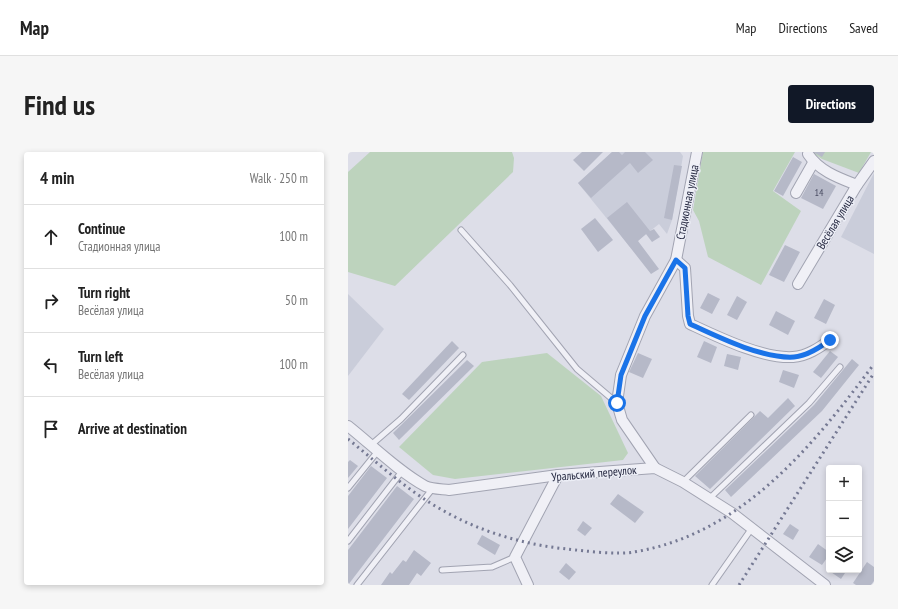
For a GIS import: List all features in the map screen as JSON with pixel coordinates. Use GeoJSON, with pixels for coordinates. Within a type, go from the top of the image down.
{"type":"FeatureCollection","features":[{"type":"Feature","properties":{"kind":"street","name":"Стадионная улица"},"geometry":{"type":"LineString","coordinates":[[655,468],[622,420],[617,403],[621,375],[645,316],[676,260],[697,152]]}},
{"type":"Feature","properties":{"kind":"street"},"geometry":{"type":"LineString","coordinates":[[796,193],[811,158],[835,176],[857,185]]}},
{"type":"Feature","properties":{"kind":"street","name":"Весёлая улица"},"geometry":{"type":"LineString","coordinates":[[798,284],[857,185],[874,161]]}},
{"type":"Feature","properties":{"kind":"street"},"geometry":{"type":"LineString","coordinates":[[676,260],[685,268],[688,316],[690,324],[761,352],[794,357],[812,352],[830,340]]}},
{"type":"Feature","properties":{"kind":"street","name":"Уральский переулок"},"geometry":{"type":"LineString","coordinates":[[348,426],[403,470],[425,486],[433,488],[449,490],[558,475],[655,468]]}},
{"type":"Feature","properties":{"kind":"street"},"geometry":{"type":"LineString","coordinates":[[655,468],[683,482],[732,513],[825,585]]}},
{"type":"Feature","properties":{"kind":"street"},"geometry":{"type":"LineString","coordinates":[[528,585],[515,557],[558,475]]}},
{"type":"Feature","properties":{"kind":"lane"},"geometry":{"type":"LineString","coordinates":[[461,230],[510,285],[577,369],[617,403]]}},
{"type":"Feature","properties":{"kind":"lane"},"geometry":{"type":"LineString","coordinates":[[348,488],[375,448],[463,355]]}},
{"type":"Feature","properties":{"kind":"lane"},"geometry":{"type":"LineString","coordinates":[[710,498],[809,403],[840,367]]}},
{"type":"Feature","properties":{"kind":"lane"},"geometry":{"type":"LineString","coordinates":[[683,482],[751,415]]}},
{"type":"Feature","properties":{"kind":"lane"},"geometry":{"type":"LineString","coordinates":[[348,541],[403,470]]}},
{"type":"Feature","properties":{"kind":"lane"},"geometry":{"type":"LineString","coordinates":[[357,585],[433,488]]}},
{"type":"Feature","properties":{"kind":"lane"},"geometry":{"type":"LineString","coordinates":[[712,585],[752,528]]}},
{"type":"Feature","properties":{"kind":"lane"},"geometry":{"type":"LineString","coordinates":[[442,570],[492,566],[515,557]]}},
{"type":"Feature","properties":{"kind":"shaded area"},"geometry":{"type":"Polygon","coordinates":[[[612,152],[680,152],[683,156],[672,220],[667,234],[659,224],[630,247],[578,183],[612,152]]]}},
{"type":"Feature","properties":{"kind":"shaded area"},"geometry":{"type":"Polygon","coordinates":[[[874,173],[874,254],[841,237],[874,173]]]}},
{"type":"Feature","properties":{"kind":"shaded area"},"geometry":{"type":"Polygon","coordinates":[[[348,294],[384,329],[348,376],[348,294]]]}},
{"type":"Feature","properties":{"kind":"green space"},"geometry":{"type":"Polygon","coordinates":[[[370,152],[512,152],[514,158],[513,172],[395,286],[348,272],[348,172],[370,152]]]}},
{"type":"Feature","properties":{"kind":"green space"},"geometry":{"type":"Polygon","coordinates":[[[703,152],[795,152],[773,191],[801,211],[761,285],[708,257],[699,221],[693,210],[703,152]]]}},
{"type":"Feature","properties":{"kind":"green space"},"geometry":{"type":"Polygon","coordinates":[[[811,152],[871,152],[859,173],[822,159],[811,152]]]}},
{"type":"Feature","properties":{"kind":"green space"},"geometry":{"type":"Polygon","coordinates":[[[547,353],[601,396],[628,453],[623,460],[455,479],[433,475],[399,447],[482,362],[547,353]]]}},
{"type":"Feature","properties":{"kind":"building"},"geometry":{"type":"Polygon","coordinates":[[[582,152],[603,152],[584,171],[573,160],[582,152]]]}},
{"type":"Feature","properties":{"kind":"building"},"geometry":{"type":"Polygon","coordinates":[[[612,152],[619,152],[622,155],[625,152],[645,152],[653,160],[638,173],[630,163],[591,198],[578,183],[612,152]]]}},
{"type":"Feature","properties":{"kind":"building"},"geometry":{"type":"Polygon","coordinates":[[[813,152],[825,152],[822,157],[813,152]]]}},
{"type":"Feature","properties":{"kind":"building"},"geometry":{"type":"Polygon","coordinates":[[[793,157],[802,162],[783,196],[774,191],[793,157]]]}},
{"type":"Feature","properties":{"kind":"building"},"geometry":{"type":"Polygon","coordinates":[[[674,165],[682,166],[672,220],[664,218],[674,165]]]}},
{"type":"Feature","properties":{"kind":"building"},"geometry":{"type":"Polygon","coordinates":[[[814,174],[836,186],[823,209],[801,198],[814,174]]]}},
{"type":"Feature","properties":{"kind":"building"},"geometry":{"type":"Polygon","coordinates":[[[627,202],[650,231],[654,229],[660,237],[652,242],[646,234],[638,241],[659,269],[651,274],[607,218],[627,202]]]}},
{"type":"Feature","properties":{"kind":"building"},"geometry":{"type":"Polygon","coordinates":[[[595,218],[613,240],[598,252],[581,229],[595,218]]]}},
{"type":"Feature","properties":{"kind":"building"},"geometry":{"type":"Polygon","coordinates":[[[785,245],[800,252],[784,282],[769,275],[785,245]]]}},
{"type":"Feature","properties":{"kind":"building"},"geometry":{"type":"Polygon","coordinates":[[[708,293],[720,299],[712,314],[700,308],[708,293]]]}},
{"type":"Feature","properties":{"kind":"building"},"geometry":{"type":"Polygon","coordinates":[[[737,296],[747,302],[737,320],[727,315],[737,296]]]}},
{"type":"Feature","properties":{"kind":"building"},"geometry":{"type":"Polygon","coordinates":[[[824,299],[835,305],[826,324],[814,318],[824,299]]]}},
{"type":"Feature","properties":{"kind":"building"},"geometry":{"type":"Polygon","coordinates":[[[776,311],[795,321],[788,335],[769,325],[776,311]]]}},
{"type":"Feature","properties":{"kind":"building"},"geometry":{"type":"Polygon","coordinates":[[[452,341],[459,348],[409,400],[402,394],[452,341]]]}},
{"type":"Feature","properties":{"kind":"building"},"geometry":{"type":"Polygon","coordinates":[[[704,341],[717,347],[711,363],[697,357],[704,341]]]}},
{"type":"Feature","properties":{"kind":"building"},"geometry":{"type":"Polygon","coordinates":[[[830,351],[838,357],[821,378],[813,372],[830,351]]]}},
{"type":"Feature","properties":{"kind":"building"},"geometry":{"type":"Polygon","coordinates":[[[638,353],[652,359],[643,378],[629,372],[638,353]]]}},
{"type":"Feature","properties":{"kind":"building"},"geometry":{"type":"Polygon","coordinates":[[[727,354],[741,357],[738,370],[724,366],[727,354]]]}},
{"type":"Feature","properties":{"kind":"building"},"geometry":{"type":"Polygon","coordinates":[[[852,359],[859,365],[822,411],[731,497],[725,490],[814,405],[852,359]]]}},
{"type":"Feature","properties":{"kind":"building"},"geometry":{"type":"Polygon","coordinates":[[[467,360],[474,366],[399,440],[393,433],[467,360]]]}},
{"type":"Feature","properties":{"kind":"building"},"geometry":{"type":"Polygon","coordinates":[[[783,370],[799,375],[794,388],[779,382],[783,370]]]}},
{"type":"Feature","properties":{"kind":"building"},"geometry":{"type":"Polygon","coordinates":[[[788,398],[795,406],[710,489],[695,476],[760,411],[768,418],[788,398]]]}},
{"type":"Feature","properties":{"kind":"building"},"geometry":{"type":"Polygon","coordinates":[[[350,460],[358,466],[348,478],[348,462],[350,460]]]}},
{"type":"Feature","properties":{"kind":"building"},"geometry":{"type":"Polygon","coordinates":[[[371,466],[387,478],[348,529],[348,496],[371,466]]]}},
{"type":"Feature","properties":{"kind":"building"},"geometry":{"type":"Polygon","coordinates":[[[397,486],[414,499],[348,585],[348,550],[397,486]]]}},
{"type":"Feature","properties":{"kind":"building"},"geometry":{"type":"Polygon","coordinates":[[[618,494],[644,512],[635,523],[610,504],[618,494]]]}},
{"type":"Feature","properties":{"kind":"building"},"geometry":{"type":"Polygon","coordinates":[[[583,521],[592,528],[585,536],[577,530],[583,521]]]}},
{"type":"Feature","properties":{"kind":"building"},"geometry":{"type":"Polygon","coordinates":[[[790,524],[799,530],[793,540],[783,534],[790,524]]]}},
{"type":"Feature","properties":{"kind":"building"},"geometry":{"type":"Polygon","coordinates":[[[482,535],[500,545],[495,555],[477,544],[482,535]]]}},
{"type":"Feature","properties":{"kind":"building"},"geometry":{"type":"Polygon","coordinates":[[[818,544],[826,550],[826,559],[822,565],[809,557],[818,544]]]}},
{"type":"Feature","properties":{"kind":"building"},"geometry":{"type":"Polygon","coordinates":[[[414,550],[431,563],[421,576],[417,573],[409,585],[381,585],[390,572],[392,574],[403,560],[406,562],[414,550]]]}},
{"type":"Feature","properties":{"kind":"building"},"geometry":{"type":"Polygon","coordinates":[[[867,562],[874,567],[874,581],[871,585],[856,585],[853,583],[860,573],[862,573],[862,570],[867,562]]]}},
{"type":"Feature","properties":{"kind":"building"},"geometry":{"type":"Polygon","coordinates":[[[566,563],[576,572],[569,580],[559,572],[566,563]]]}},
{"type":"Feature","properties":{"kind":"building"},"geometry":{"type":"Polygon","coordinates":[[[832,573],[845,573],[841,579],[832,573]]]}},
{"type":"Feature","properties":{"kind":"railway"},"geometry":{"type":"LineString","coordinates":[[348,439],[394,477],[419,495],[444,511],[473,525],[520,541],[551,547],[583,551],[627,553],[673,542],[708,527],[741,506],[771,482],[799,455],[826,426],[874,364]]}},
{"type":"Feature","properties":{"kind":"railway"},"geometry":{"type":"LineString","coordinates":[[739,585],[874,373]]}},
{"type":"Feature","properties":{"kind":"route"},"geometry":{"type":"LineString","coordinates":[[617,403],[621,375],[645,316],[676,260],[685,268],[688,316],[690,324],[761,352],[794,357],[812,352],[830,340]]}}]}
